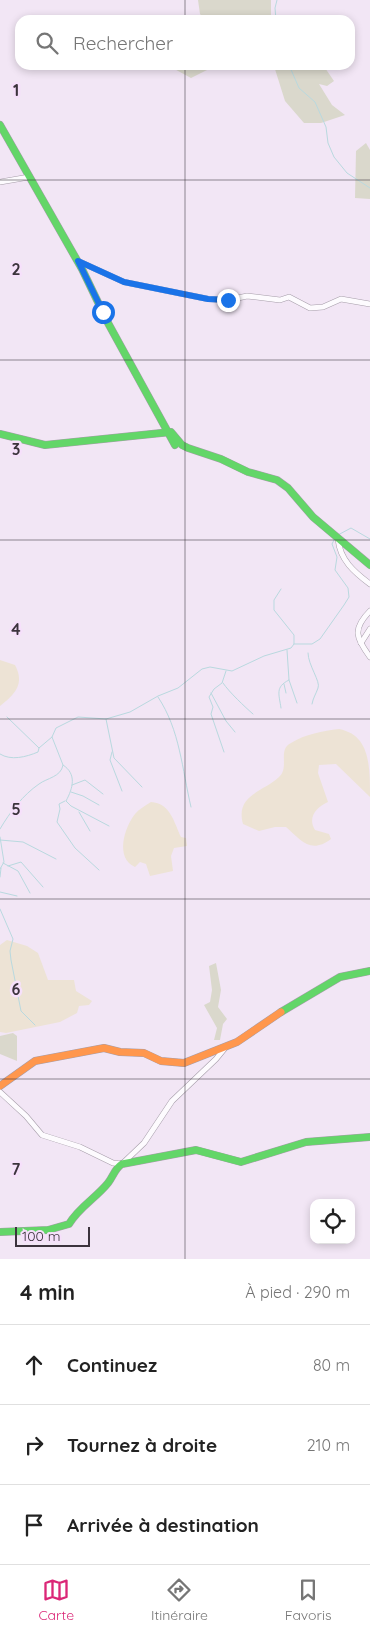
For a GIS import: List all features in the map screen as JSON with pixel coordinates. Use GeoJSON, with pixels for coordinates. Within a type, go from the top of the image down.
{"type":"FeatureCollection","features":[{"type":"Feature","properties":{"kind":"street"},"geometry":{"type":"LineString","coordinates":[[0,125],[78,261],[174,446]]}},
{"type":"Feature","properties":{"kind":"street"},"geometry":{"type":"LineString","coordinates":[[0,182],[30,177]]}},
{"type":"Feature","properties":{"kind":"street"},"geometry":{"type":"LineString","coordinates":[[78,261],[124,282],[208,299],[228,300],[247,296],[280,300],[289,297],[305,306],[317,308],[341,299],[370,304]]}},
{"type":"Feature","properties":{"kind":"street"},"geometry":{"type":"LineString","coordinates":[[0,434],[45,445],[75,444],[165,431],[171,432],[182,445],[188,448],[222,459],[248,472],[277,480],[288,488],[313,518],[370,565]]}},
{"type":"Feature","properties":{"kind":"street"},"geometry":{"type":"LineString","coordinates":[[338,539],[339,550],[344,559],[370,584]]}},
{"type":"Feature","properties":{"kind":"street"},"geometry":{"type":"LineString","coordinates":[[370,611],[359,624],[357,632],[361,643],[370,657]]}},
{"type":"Feature","properties":{"kind":"street"},"geometry":{"type":"LineString","coordinates":[[361,643],[370,629]]}},
{"type":"Feature","properties":{"kind":"street"},"geometry":{"type":"LineString","coordinates":[[0,1086],[35,1061],[104,1048],[120,1052],[144,1053],[161,1061],[184,1063],[237,1042],[297,1001],[316,993],[340,978],[370,971]]}},
{"type":"Feature","properties":{"kind":"street"},"geometry":{"type":"LineString","coordinates":[[0,1232],[48,1230],[69,1224],[76,1212],[106,1184],[118,1166],[144,1143],[172,1101],[216,1059],[225,1047]]}},
{"type":"Feature","properties":{"kind":"street"},"geometry":{"type":"LineString","coordinates":[[0,1092],[26,1116],[42,1135],[80,1147],[113,1163],[122,1164],[196,1150],[235,1162],[241,1162],[306,1142],[370,1137]]}},
{"type":"Feature","properties":{"kind":"shaded area"},"geometry":{"type":"Polygon","coordinates":[[[198,0],[271,0],[271,15],[200,14],[198,0]]]}},
{"type":"Feature","properties":{"kind":"shaded area"},"geometry":{"type":"Polygon","coordinates":[[[176,70],[207,70],[191,78],[176,70]]]}},
{"type":"Feature","properties":{"kind":"shaded area"},"geometry":{"type":"Polygon","coordinates":[[[275,70],[326,70],[334,81],[327,86],[319,84],[332,105],[345,115],[321,123],[304,123],[285,101],[275,70]]]}},
{"type":"Feature","properties":{"kind":"shaded area"},"geometry":{"type":"Polygon","coordinates":[[[366,143],[370,150],[370,199],[355,198],[356,151],[366,143]]]}},
{"type":"Feature","properties":{"kind":"shaded area"},"geometry":{"type":"Polygon","coordinates":[[[216,963],[221,990],[218,1007],[227,1019],[223,1024],[220,1040],[214,1040],[217,1028],[204,1005],[210,1002],[212,990],[209,966],[216,963]]]}},
{"type":"Feature","properties":{"kind":"shaded area"},"geometry":{"type":"Polygon","coordinates":[[[13,1033],[17,1036],[17,1061],[0,1054],[0,1036],[13,1033]]]}},
{"type":"Feature","properties":{"kind":"sand"},"geometry":{"type":"Polygon","coordinates":[[[0,660],[15,665],[19,683],[14,693],[0,706],[0,660]]]}},
{"type":"Feature","properties":{"kind":"sand"},"geometry":{"type":"Polygon","coordinates":[[[339,729],[349,732],[357,738],[366,753],[370,774],[370,797],[336,764],[319,765],[318,773],[328,802],[314,813],[312,821],[315,830],[329,834],[331,839],[324,844],[311,845],[306,844],[286,827],[275,827],[259,831],[243,824],[243,807],[247,800],[273,782],[282,773],[287,746],[308,735],[339,729]]]}},
{"type":"Feature","properties":{"kind":"sand"},"geometry":{"type":"Polygon","coordinates":[[[151,802],[163,806],[167,810],[181,837],[186,838],[187,846],[174,848],[171,856],[173,871],[150,876],[146,864],[140,862],[135,867],[129,863],[123,850],[123,842],[135,814],[151,802]]]}},
{"type":"Feature","properties":{"kind":"sand"},"geometry":{"type":"Polygon","coordinates":[[[7,940],[27,946],[38,953],[48,980],[74,980],[76,991],[92,1001],[89,1005],[79,1006],[77,1013],[60,1022],[6,1033],[0,1032],[0,945],[7,940]]]}},
{"type":"Feature","properties":{"kind":"waterway"},"geometry":{"type":"LineString","coordinates":[[276,15],[277,0]]}},
{"type":"Feature","properties":{"kind":"waterway"},"geometry":{"type":"LineString","coordinates":[[291,70],[299,88],[315,102],[326,127],[328,143],[334,157],[347,173],[370,188]]}},
{"type":"Feature","properties":{"kind":"waterway"},"geometry":{"type":"LineString","coordinates":[[338,535],[351,528],[370,539]]}},
{"type":"Feature","properties":{"kind":"waterway"},"geometry":{"type":"LineString","coordinates":[[294,644],[312,644],[320,639],[349,597],[348,588],[335,570],[337,557],[332,544],[335,538]]}},
{"type":"Feature","properties":{"kind":"waterway"},"geometry":{"type":"LineString","coordinates":[[0,829],[28,793],[39,784],[57,775],[62,769],[63,765],[52,737],[56,728],[78,717],[106,719],[130,712],[158,696],[178,688],[202,669],[210,667],[232,671],[264,656],[291,648],[294,644],[294,635],[274,610],[274,600],[281,589]]}},
{"type":"Feature","properties":{"kind":"waterway"},"geometry":{"type":"LineString","coordinates":[[281,708],[279,691],[282,685],[289,680],[287,650]]}},
{"type":"Feature","properties":{"kind":"waterway"},"geometry":{"type":"LineString","coordinates":[[308,653],[318,685],[312,704]]}},
{"type":"Feature","properties":{"kind":"waterway"},"geometry":{"type":"LineString","coordinates":[[224,752],[211,714],[213,707],[209,697],[214,689],[222,683],[226,671]]}},
{"type":"Feature","properties":{"kind":"waterway"},"geometry":{"type":"LineString","coordinates":[[289,680],[297,703]]}},
{"type":"Feature","properties":{"kind":"waterway"},"geometry":{"type":"LineString","coordinates":[[223,683],[253,714]]}},
{"type":"Feature","properties":{"kind":"waterway"},"geometry":{"type":"LineString","coordinates":[[284,684],[286,693]]}},
{"type":"Feature","properties":{"kind":"waterway"},"geometry":{"type":"LineString","coordinates":[[211,693],[226,721],[235,732]]}},
{"type":"Feature","properties":{"kind":"waterway"},"geometry":{"type":"LineString","coordinates":[[158,697],[176,736],[191,807]]}},
{"type":"Feature","properties":{"kind":"waterway"},"geometry":{"type":"LineString","coordinates":[[7,717],[39,748],[52,737]]}},
{"type":"Feature","properties":{"kind":"waterway"},"geometry":{"type":"LineString","coordinates":[[106,719],[114,758],[142,787]]}},
{"type":"Feature","properties":{"kind":"waterway"},"geometry":{"type":"LineString","coordinates":[[0,754],[19,758],[38,752],[39,748]]}},
{"type":"Feature","properties":{"kind":"waterway"},"geometry":{"type":"LineString","coordinates":[[112,752],[110,760],[122,791]]}},
{"type":"Feature","properties":{"kind":"waterway"},"geometry":{"type":"LineString","coordinates":[[63,765],[72,777],[72,786],[66,801],[71,806],[109,826]]}},
{"type":"Feature","properties":{"kind":"waterway"},"geometry":{"type":"LineString","coordinates":[[72,785],[85,780],[103,794]]}},
{"type":"Feature","properties":{"kind":"waterway"},"geometry":{"type":"LineString","coordinates":[[71,792],[99,805]]}},
{"type":"Feature","properties":{"kind":"waterway"},"geometry":{"type":"LineString","coordinates":[[65,801],[59,804],[60,809],[57,822],[75,848],[99,870]]}},
{"type":"Feature","properties":{"kind":"waterway"},"geometry":{"type":"LineString","coordinates":[[79,812],[90,831]]}},
{"type":"Feature","properties":{"kind":"waterway"},"geometry":{"type":"LineString","coordinates":[[0,837],[4,862],[0,869]]}},
{"type":"Feature","properties":{"kind":"waterway"},"geometry":{"type":"LineString","coordinates":[[0,840],[23,842],[56,859]]}},
{"type":"Feature","properties":{"kind":"waterway"},"geometry":{"type":"LineString","coordinates":[[8,866],[21,862],[43,887]]}},
{"type":"Feature","properties":{"kind":"waterway"},"geometry":{"type":"LineString","coordinates":[[3,863],[18,871],[30,893]]}},
{"type":"Feature","properties":{"kind":"waterway"},"geometry":{"type":"LineString","coordinates":[[0,877],[1,868]]}},
{"type":"Feature","properties":{"kind":"waterway"},"geometry":{"type":"LineString","coordinates":[[0,892],[17,896]]}},
{"type":"Feature","properties":{"kind":"waterway"},"geometry":{"type":"LineString","coordinates":[[0,909],[13,939],[10,951],[21,1011],[35,1025]]}},
{"type":"Feature","properties":{"kind":"traffic: fast"},"geometry":{"type":"LineString","coordinates":[[0,125],[82,269],[108,323],[175,445]]}},
{"type":"Feature","properties":{"kind":"traffic: fast"},"geometry":{"type":"LineString","coordinates":[[0,434],[45,445],[171,432],[182,445],[188,448],[221,459],[248,472],[277,480],[288,488],[313,517],[370,565]]}},
{"type":"Feature","properties":{"kind":"traffic: fast"},"geometry":{"type":"LineString","coordinates":[[281,1012],[340,977],[370,971]]}},
{"type":"Feature","properties":{"kind":"traffic: fast"},"geometry":{"type":"LineString","coordinates":[[0,1232],[48,1230],[69,1224],[110,1181],[122,1164],[196,1150],[241,1162],[306,1142],[370,1137]]}},
{"type":"Feature","properties":{"kind":"traffic: slow"},"geometry":{"type":"LineString","coordinates":[[0,1086],[35,1061],[104,1048],[120,1052],[144,1053],[161,1061],[184,1063],[237,1042],[281,1012]]}},
{"type":"Feature","properties":{"kind":"route"},"geometry":{"type":"LineString","coordinates":[[103,312],[78,261],[111,278],[124,282],[208,299],[228,300]]}}]}
